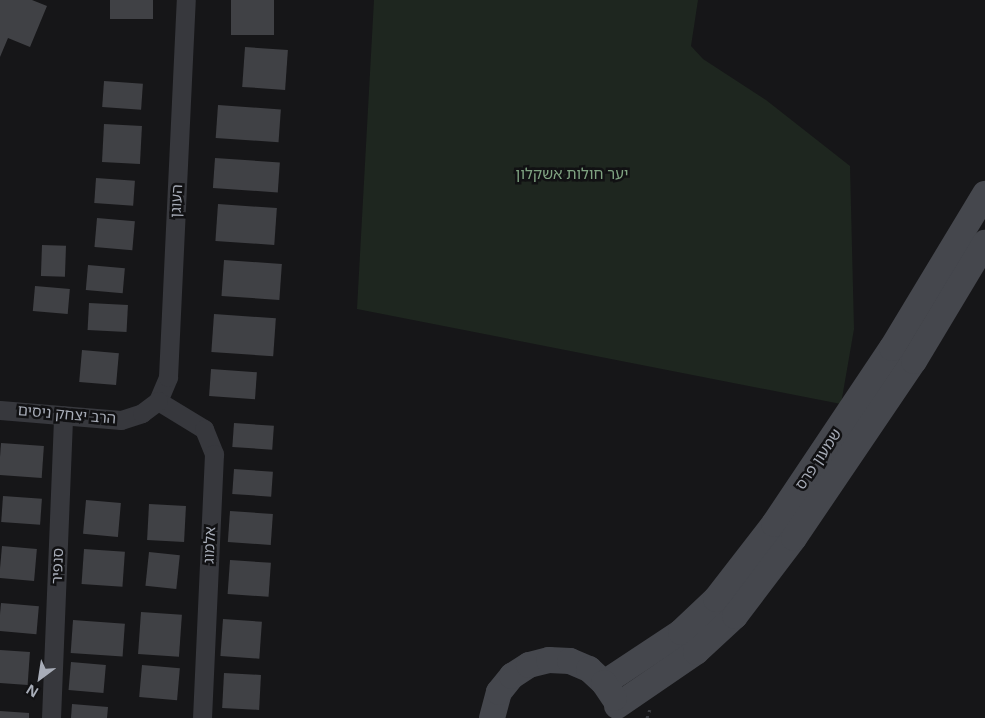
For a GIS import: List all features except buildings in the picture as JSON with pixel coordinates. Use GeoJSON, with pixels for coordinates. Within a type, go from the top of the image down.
{"type":"FeatureCollection","features":[{"type":"Feature","properties":{"kind":"main road","name":"שמעון פרס"},"geometry":{"type":"LineString","coordinates":[[604,683],[681,632],[716,599],[774,524],[892,348],[985,194]]}},
{"type":"Feature","properties":{"kind":"main road","name":"שמעון פרס"},"geometry":{"type":"LineString","coordinates":[[617,712],[696,652],[735,616],[794,538],[908,369],[985,242]]}},
{"type":"Feature","properties":{"kind":"main road"},"geometry":{"type":"LineString","coordinates":[[492,718],[499,692],[512,676],[529,665],[549,660],[570,661],[589,669],[604,683],[617,712]]}},
{"type":"Feature","properties":{"kind":"street","name":"העוגן"},"geometry":{"type":"LineString","coordinates":[[158,401],[168,377],[186,0]]}},
{"type":"Feature","properties":{"kind":"street","name":"הרב יצחק ניסים"},"geometry":{"type":"LineString","coordinates":[[0,410],[121,420],[142,413],[158,401]]}},
{"type":"Feature","properties":{"kind":"street","name":"אלמוג"},"geometry":{"type":"LineString","coordinates":[[158,401],[204,428],[214,454],[202,718]]}},
{"type":"Feature","properties":{"kind":"street","name":"סנפיר"},"geometry":{"type":"LineString","coordinates":[[51,718],[63,415]]}},
{"type":"Feature","properties":{"kind":"green space","name":"יער חולות אשקלון"},"geometry":{"type":"Polygon","coordinates":[[[374,0],[698,0],[691,46],[703,59],[766,100],[850,166],[854,329],[841,404],[357,309],[374,0]]]}}]}
